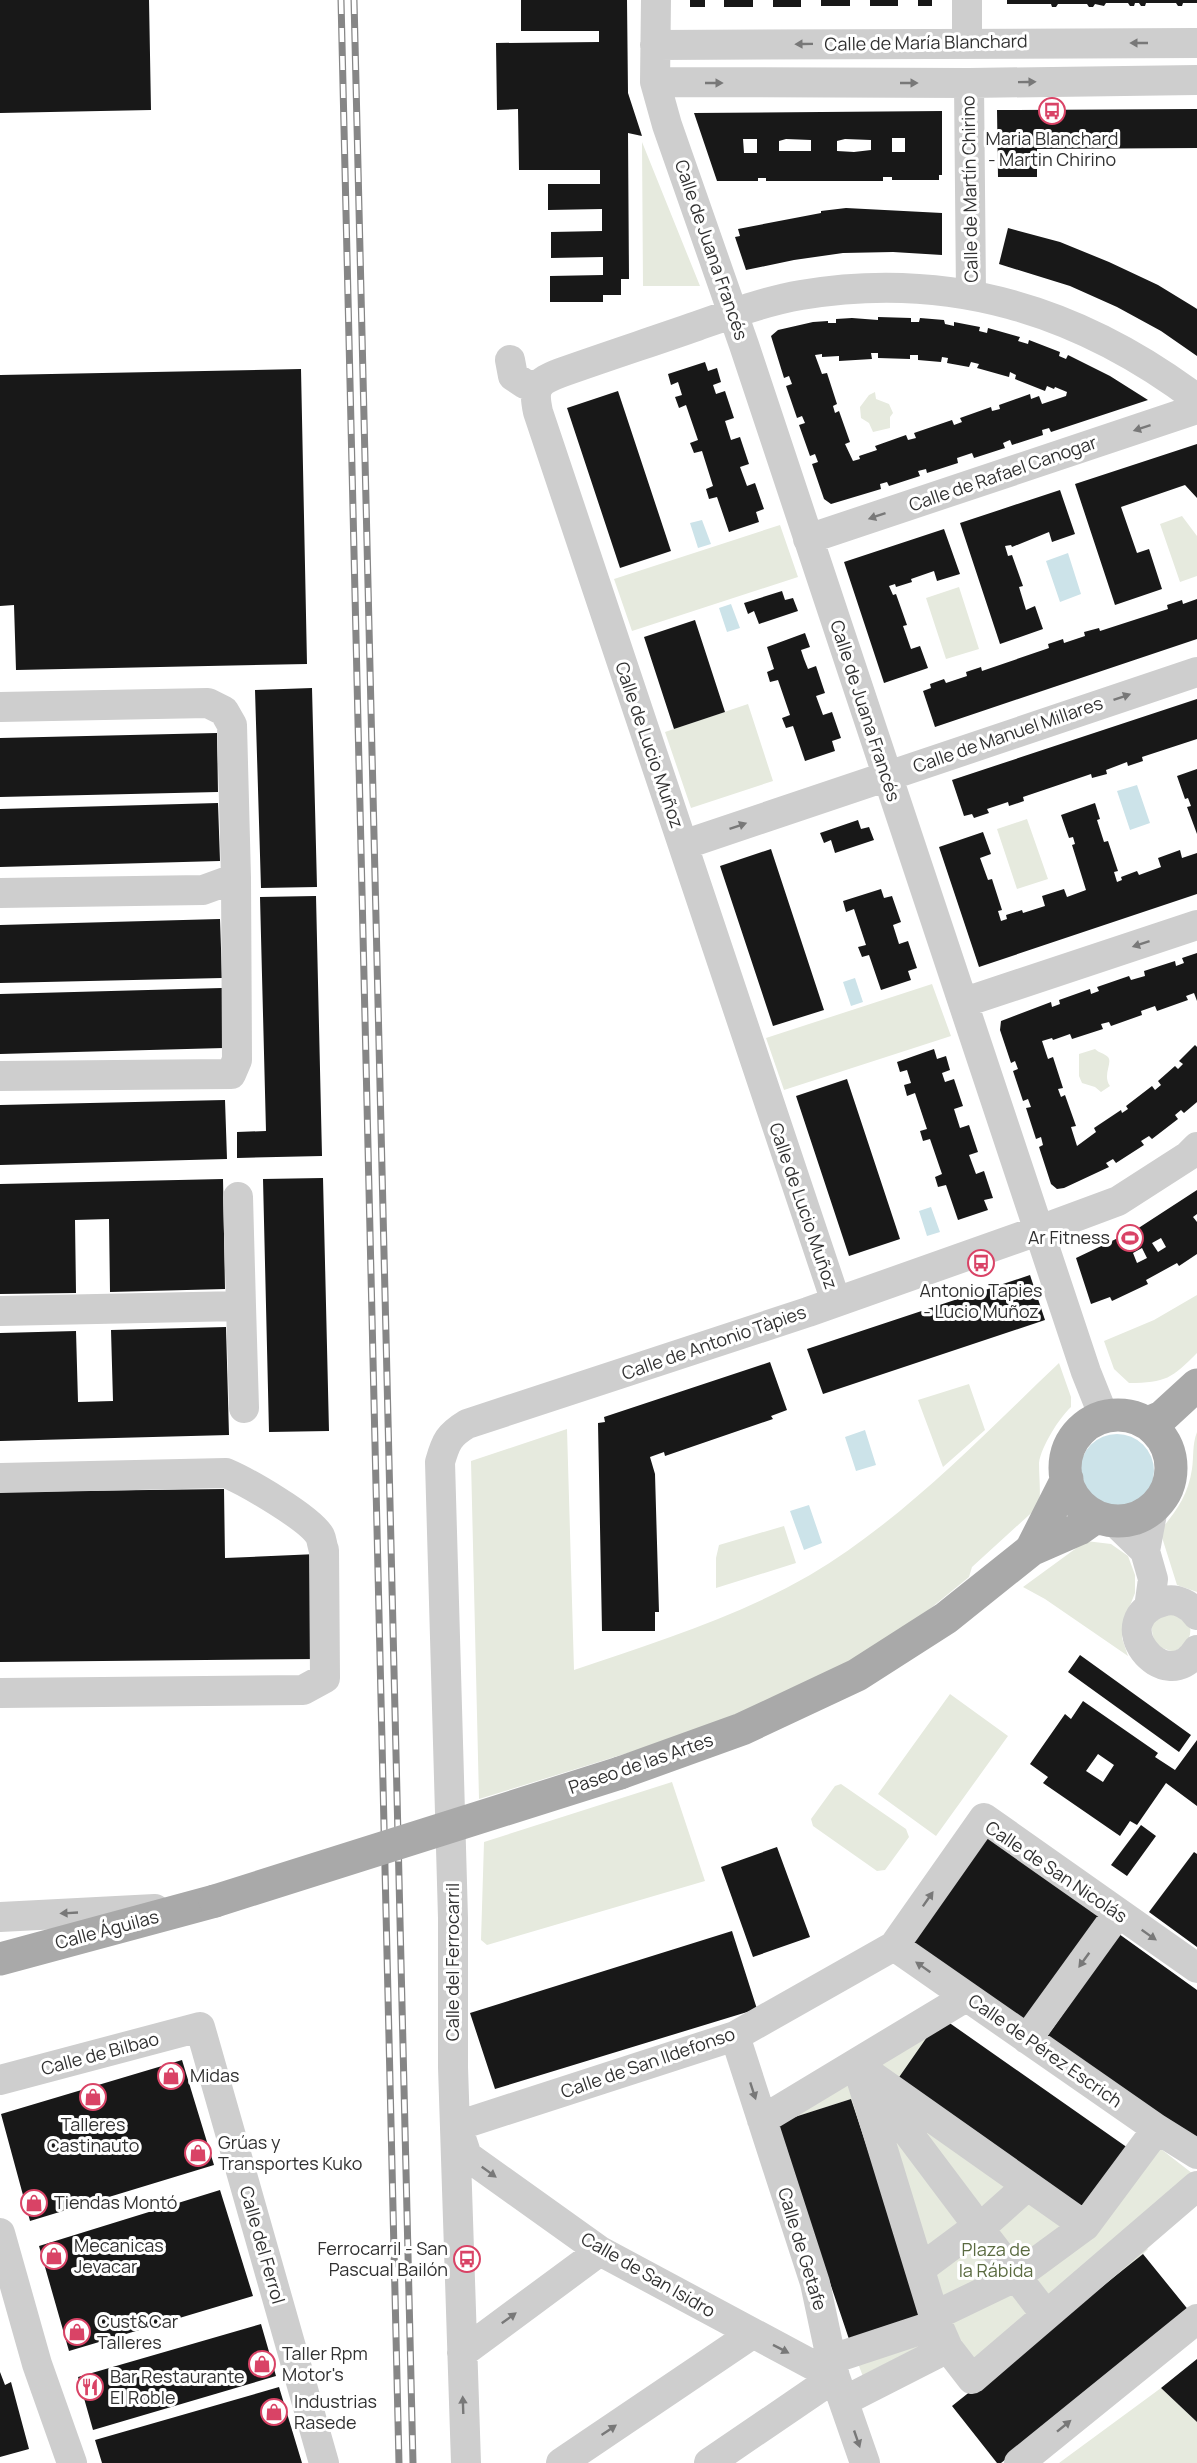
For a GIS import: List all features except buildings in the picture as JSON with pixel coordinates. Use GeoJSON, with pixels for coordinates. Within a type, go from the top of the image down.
{"type":"FeatureCollection","features":[{"type":"Feature","properties":{"kind":"main road"},"geometry":{"type":"LineString","coordinates":[[1148,1423],[1162,1417],[1197,1385]]}},
{"type":"Feature","properties":{"kind":"main road"},"geometry":{"type":"LineString","coordinates":[[1171,1459],[1159,1432],[1148,1423],[1122,1415],[1104,1417],[1088,1424],[1075,1437],[1067,1453],[1065,1471],[1075,1500],[1083,1510],[1104,1519],[1122,1521],[1137,1517],[1153,1508],[1164,1494],[1171,1477],[1171,1459],[1178,1425],[1197,1406]]}},
{"type":"Feature","properties":{"kind":"main road","name":"Paseo de las Artes"},"geometry":{"type":"LineString","coordinates":[[1031,1550],[1067,1479]]}},
{"type":"Feature","properties":{"kind":"main road","name":"Paseo de las Artes"},"geometry":{"type":"LineString","coordinates":[[203,1904],[620,1773],[742,1729],[857,1675],[900,1650],[946,1618],[1031,1550],[1104,1519]]}},
{"type":"Feature","properties":{"kind":"main road","name":"Calle Águilas"},"geometry":{"type":"LineString","coordinates":[[0,1959],[203,1904]]}},
{"type":"Feature","properties":{"kind":"street","name":"Calle de Juana Francés"},"geometry":{"type":"LineString","coordinates":[[656,0],[656,82],[667,125],[733,313],[887,776],[965,1002],[1086,1372],[1104,1417]]}},
{"type":"Feature","properties":{"kind":"street"},"geometry":{"type":"LineString","coordinates":[[967,0],[967,43]]}},
{"type":"Feature","properties":{"kind":"street","name":"Calle de María Blanchard"},"geometry":{"type":"LineString","coordinates":[[655,45],[1197,43]]}},
{"type":"Feature","properties":{"kind":"street"},"geometry":{"type":"LineString","coordinates":[[656,82],[969,83],[1197,80]]}},
{"type":"Feature","properties":{"kind":"street","name":"Calle de Martín Chirino"},"geometry":{"type":"LineString","coordinates":[[969,83],[971,294]]}},
{"type":"Feature","properties":{"kind":"street"},"geometry":{"type":"LineString","coordinates":[[510,360],[513,376],[525,384],[538,386],[545,378],[733,313],[800,296],[866,288],[971,294],[1042,312],[1100,337],[1160,371],[1197,399]]}},
{"type":"Feature","properties":{"kind":"street","name":"Calle de Lucio Muñoz"},"geometry":{"type":"LineString","coordinates":[[538,386],[535,396],[538,412],[836,1302]]}},
{"type":"Feature","properties":{"kind":"street","name":"Calle de Rafael Canogar"},"geometry":{"type":"LineString","coordinates":[[808,539],[1197,409]]}},
{"type":"Feature","properties":{"kind":"street","name":"Calle de Manuel Millares"},"geometry":{"type":"LineString","coordinates":[[683,845],[1197,672]]}},
{"type":"Feature","properties":{"kind":"street"},"geometry":{"type":"LineString","coordinates":[[0,707],[208,703],[224,711],[232,724],[237,1060],[231,1074],[0,1076]]}},
{"type":"Feature","properties":{"kind":"street"},"geometry":{"type":"LineString","coordinates":[[0,893],[203,890],[236,878]]}},
{"type":"Feature","properties":{"kind":"street"},"geometry":{"type":"LineString","coordinates":[[965,1002],[1197,925]]}},
{"type":"Feature","properties":{"kind":"street","name":"Calle de Antonio Tàpies"},"geometry":{"type":"LineString","coordinates":[[440,1462],[445,1445],[453,1433],[467,1424],[836,1302],[1118,1201],[1188,1156],[1197,1147]]}},
{"type":"Feature","properties":{"kind":"street"},"geometry":{"type":"LineString","coordinates":[[238,1197],[244,1408]]}},
{"type":"Feature","properties":{"kind":"street"},"geometry":{"type":"LineString","coordinates":[[0,1311],[242,1306]]}},
{"type":"Feature","properties":{"kind":"street","name":"Calle del Ferrocarril"},"geometry":{"type":"LineString","coordinates":[[440,1462],[453,1917],[453,2067],[457,2126],[466,2463]]}},
{"type":"Feature","properties":{"kind":"street"},"geometry":{"type":"LineString","coordinates":[[0,1478],[226,1473],[248,1483],[291,1511],[319,1535],[324,1550],[325,1678],[303,1690],[0,1693]]}},
{"type":"Feature","properties":{"kind":"street"},"geometry":{"type":"LineString","coordinates":[[1153,1508],[1154,1584],[1140,1619],[1137,1633],[1139,1645],[1147,1656],[1158,1664],[1170,1666],[1183,1663],[1196,1655]]}},
{"type":"Feature","properties":{"kind":"street"},"geometry":{"type":"LineString","coordinates":[[1104,1519],[1154,1584],[1193,1609],[1197,1615]]}},
{"type":"Feature","properties":{"kind":"street","name":"Calle de San Nicolás"},"geometry":{"type":"LineString","coordinates":[[894,1947],[984,1818],[1197,1968]]}},
{"type":"Feature","properties":{"kind":"street"},"geometry":{"type":"LineString","coordinates":[[0,1917],[203,1904]]}},
{"type":"Feature","properties":{"kind":"street"},"geometry":{"type":"LineString","coordinates":[[1027,2039],[1118,1913]]}},
{"type":"Feature","properties":{"kind":"street","name":"Calle de San Ildefonso"},"geometry":{"type":"LineString","coordinates":[[457,2126],[735,2036],[894,1947]]}},
{"type":"Feature","properties":{"kind":"street","name":"Calle de Pérez Escrich"},"geometry":{"type":"LineString","coordinates":[[894,1947],[1157,2129],[1197,2154]]}},
{"type":"Feature","properties":{"kind":"street"},"geometry":{"type":"LineString","coordinates":[[762,2120],[857,2065],[966,1997]]}},
{"type":"Feature","properties":{"kind":"street","name":"Calle de Bilbao"},"geometry":{"type":"LineString","coordinates":[[0,2080],[200,2027]]}},
{"type":"Feature","properties":{"kind":"street","name":"Calle del Ferrol"},"geometry":{"type":"LineString","coordinates":[[200,2027],[324,2463]]}},
{"type":"Feature","properties":{"kind":"street","name":"Calle de Getafe"},"geometry":{"type":"LineString","coordinates":[[735,2036],[815,2283],[837,2379],[865,2463]]}},
{"type":"Feature","properties":{"kind":"street"},"geometry":{"type":"LineString","coordinates":[[857,2065],[1084,2226]]}},
{"type":"Feature","properties":{"kind":"street"},"geometry":{"type":"LineString","coordinates":[[857,2065],[1046,2315]]}},
{"type":"Feature","properties":{"kind":"street"},"geometry":{"type":"LineString","coordinates":[[857,2065],[940,2329],[972,2379],[1197,2186]]}},
{"type":"Feature","properties":{"kind":"street","name":"Calle de San Isidro"},"geometry":{"type":"LineString","coordinates":[[457,2126],[467,2156],[600,2251],[837,2379]]}},
{"type":"Feature","properties":{"kind":"street"},"geometry":{"type":"LineString","coordinates":[[709,2463],[837,2379],[940,2329],[1017,2276],[1084,2226],[1157,2129]]}},
{"type":"Feature","properties":{"kind":"street"},"geometry":{"type":"LineString","coordinates":[[897,2193],[967,2143]]}},
{"type":"Feature","properties":{"kind":"street"},"geometry":{"type":"LineString","coordinates":[[920,2269],[1027,2186]]}},
{"type":"Feature","properties":{"kind":"street"},"geometry":{"type":"LineString","coordinates":[[0,2233],[38,2364],[72,2463]]}},
{"type":"Feature","properties":{"kind":"street"},"geometry":{"type":"LineString","coordinates":[[462,2353],[600,2251]]}},
{"type":"Feature","properties":{"kind":"street"},"geometry":{"type":"LineString","coordinates":[[1019,2463],[1197,2319]]}},
{"type":"Feature","properties":{"kind":"street"},"geometry":{"type":"LineString","coordinates":[[837,2379],[940,2329]]}},
{"type":"Feature","properties":{"kind":"street"},"geometry":{"type":"LineString","coordinates":[[561,2463],[752,2334]]}},
{"type":"Feature","properties":{"kind":"green space"},"geometry":{"type":"Polygon","coordinates":[[[642,142],[700,286],[643,286],[642,142]]]}},
{"type":"Feature","properties":{"kind":"green space"},"geometry":{"type":"Polygon","coordinates":[[[875,392],[876,399],[889,404],[893,413],[890,417],[890,428],[873,432],[869,423],[861,418],[860,407],[869,395],[875,392]]]}},
{"type":"Feature","properties":{"kind":"green space"},"geometry":{"type":"Polygon","coordinates":[[[1182,516],[1197,536],[1197,576],[1180,582],[1160,524],[1182,516]]]}},
{"type":"Feature","properties":{"kind":"green space"},"geometry":{"type":"Polygon","coordinates":[[[780,525],[798,577],[632,631],[614,579],[780,525]]]}},
{"type":"Feature","properties":{"kind":"green space"},"geometry":{"type":"Polygon","coordinates":[[[959,587],[979,649],[946,659],[926,598],[959,587]]]}},
{"type":"Feature","properties":{"kind":"green space"},"geometry":{"type":"Polygon","coordinates":[[[748,704],[773,781],[691,808],[665,732],[748,704]]]}},
{"type":"Feature","properties":{"kind":"green space"},"geometry":{"type":"Polygon","coordinates":[[[1027,819],[1048,879],[1017,889],[997,829],[1027,819]]]}},
{"type":"Feature","properties":{"kind":"green space"},"geometry":{"type":"Polygon","coordinates":[[[932,984],[951,1036],[784,1090],[766,1038],[932,984]]]}},
{"type":"Feature","properties":{"kind":"green space"},"geometry":{"type":"Polygon","coordinates":[[[1095,1049],[1109,1060],[1107,1078],[1110,1086],[1101,1092],[1095,1087],[1082,1083],[1079,1076],[1079,1054],[1095,1049]]]}},
{"type":"Feature","properties":{"kind":"green space"},"geometry":{"type":"Polygon","coordinates":[[[1197,1295],[1197,1353],[1168,1377],[1152,1382],[1129,1383],[1114,1369],[1104,1341],[1154,1320],[1197,1295]]]}},
{"type":"Feature","properties":{"kind":"green space"},"geometry":{"type":"Polygon","coordinates":[[[1059,1363],[1071,1397],[1071,1407],[1051,1433],[1040,1456],[1039,1506],[972,1567],[969,1577],[915,1621],[837,1671],[718,1725],[479,1799],[471,1461],[567,1429],[574,1670],[724,1616],[810,1575],[877,1529],[909,1503],[1059,1363]]]}},
{"type":"Feature","properties":{"kind":"green space"},"geometry":{"type":"Polygon","coordinates":[[[969,1384],[985,1430],[943,1467],[918,1400],[969,1384]]]}},
{"type":"Feature","properties":{"kind":"green space"},"geometry":{"type":"Polygon","coordinates":[[[1197,1432],[1197,1592],[1177,1585],[1160,1531],[1176,1510],[1188,1487],[1197,1432]]]}},
{"type":"Feature","properties":{"kind":"green space"},"geometry":{"type":"Polygon","coordinates":[[[784,1526],[796,1563],[716,1588],[716,1558],[719,1545],[784,1526]]]}},
{"type":"Feature","properties":{"kind":"green space"},"geometry":{"type":"Polygon","coordinates":[[[1086,1541],[1111,1544],[1128,1556],[1135,1575],[1135,1593],[1127,1613],[1122,1638],[1128,1656],[1045,1599],[1023,1587],[1086,1541]]]}},
{"type":"Feature","properties":{"kind":"green space"},"geometry":{"type":"Polygon","coordinates":[[[1170,1611],[1190,1626],[1189,1638],[1174,1652],[1156,1646],[1152,1633],[1154,1621],[1170,1611]]]}},
{"type":"Feature","properties":{"kind":"green space"},"geometry":{"type":"Polygon","coordinates":[[[950,1694],[1008,1736],[936,1836],[878,1794],[950,1694]]]}},
{"type":"Feature","properties":{"kind":"green space"},"geometry":{"type":"Polygon","coordinates":[[[672,1782],[705,1881],[487,1945],[481,1940],[484,1842],[672,1782]]]}},
{"type":"Feature","properties":{"kind":"green space"},"geometry":{"type":"Polygon","coordinates":[[[841,1784],[906,1829],[909,1837],[885,1870],[877,1871],[813,1826],[811,1819],[835,1786],[841,1784]]]}},
{"type":"Feature","properties":{"kind":"green space","name":"Plaza de la Rábida"},"geometry":{"type":"Polygon","coordinates":[[[934,2011],[1081,2214],[1139,2132],[1197,2177],[1141,2243],[1148,2249],[1143,2254],[978,2386],[949,2352],[870,2395],[851,2345],[925,2320],[851,2099],[776,2123],[934,2011]]]}},
{"type":"Feature","properties":{"kind":"green space"},"geometry":{"type":"Polygon","coordinates":[[[1161,2388],[1197,2422],[1197,2463],[1059,2463],[1161,2388]]]}},
{"type":"Feature","properties":{"kind":"water"},"geometry":{"type":"Polygon","coordinates":[[[702,520],[711,544],[698,548],[690,523],[702,520]]]}},
{"type":"Feature","properties":{"kind":"water"},"geometry":{"type":"Polygon","coordinates":[[[1068,553],[1081,594],[1060,602],[1046,561],[1068,553]]]}},
{"type":"Feature","properties":{"kind":"water"},"geometry":{"type":"Polygon","coordinates":[[[731,604],[740,628],[727,632],[719,608],[731,604]]]}},
{"type":"Feature","properties":{"kind":"water"},"geometry":{"type":"Polygon","coordinates":[[[1137,785],[1150,823],[1130,830],[1117,791],[1137,785]]]}},
{"type":"Feature","properties":{"kind":"water"},"geometry":{"type":"Polygon","coordinates":[[[855,978],[863,1002],[851,1006],[843,982],[855,978]]]}},
{"type":"Feature","properties":{"kind":"water"},"geometry":{"type":"Polygon","coordinates":[[[931,1207],[940,1232],[927,1236],[919,1211],[931,1207]]]}},
{"type":"Feature","properties":{"kind":"water"},"geometry":{"type":"Polygon","coordinates":[[[865,1430],[876,1465],[856,1471],[845,1437],[865,1430]]]}},
{"type":"Feature","properties":{"kind":"water"},"geometry":{"type":"Polygon","coordinates":[[[1110,1434],[1124,1434],[1138,1440],[1148,1450],[1154,1464],[1152,1485],[1138,1502],[1124,1508],[1110,1508],[1096,1502],[1086,1492],[1080,1478],[1080,1464],[1086,1450],[1096,1440],[1110,1434]]]}},
{"type":"Feature","properties":{"kind":"water"},"geometry":{"type":"Polygon","coordinates":[[[809,1505],[822,1543],[804,1550],[790,1511],[809,1505]]]}},
{"type":"Feature","properties":{"kind":"railway"},"geometry":{"type":"LineString","coordinates":[[341,0],[399,2463]]}},
{"type":"Feature","properties":{"kind":"railway"},"geometry":{"type":"LineString","coordinates":[[354,0],[413,2463]]}},
{"type":"Feature","properties":{"kind":"place","name":"Maria Blanchard - Martin Chirino"},"geometry":{"type":"Point","coordinates":[1052,111]}},
{"type":"Feature","properties":{"kind":"place","name":"Ar Fitness"},"geometry":{"type":"Point","coordinates":[1130,1238]}},
{"type":"Feature","properties":{"kind":"place","name":"Antonio Tapies - Lucio Muñoz"},"geometry":{"type":"Point","coordinates":[981,1263]}},
{"type":"Feature","properties":{"kind":"place","name":"Midas"},"geometry":{"type":"Point","coordinates":[171,2076]}},
{"type":"Feature","properties":{"kind":"place","name":"Talleres Castinauto"},"geometry":{"type":"Point","coordinates":[93,2097]}},
{"type":"Feature","properties":{"kind":"place","name":"Grúas y Transportes Kuko"},"geometry":{"type":"Point","coordinates":[198,2153]}},
{"type":"Feature","properties":{"kind":"place","name":"Tiendas Montó"},"geometry":{"type":"Point","coordinates":[34,2203]}},
{"type":"Feature","properties":{"kind":"place","name":"Mecanicas Jevacar"},"geometry":{"type":"Point","coordinates":[54,2256]}},
{"type":"Feature","properties":{"kind":"place","name":"Ferrocarril - San Pascual Bailón"},"geometry":{"type":"Point","coordinates":[467,2259]}},
{"type":"Feature","properties":{"kind":"place","name":"Cust&Car Talleres"},"geometry":{"type":"Point","coordinates":[77,2332]}},
{"type":"Feature","properties":{"kind":"place","name":"Taller Rpm Motor's"},"geometry":{"type":"Point","coordinates":[262,2364]}},
{"type":"Feature","properties":{"kind":"place","name":"Bar Restaurante El Roble"},"geometry":{"type":"Point","coordinates":[90,2387]}},
{"type":"Feature","properties":{"kind":"place","name":"Industrias Rasede"},"geometry":{"type":"Point","coordinates":[274,2412]}}]}
